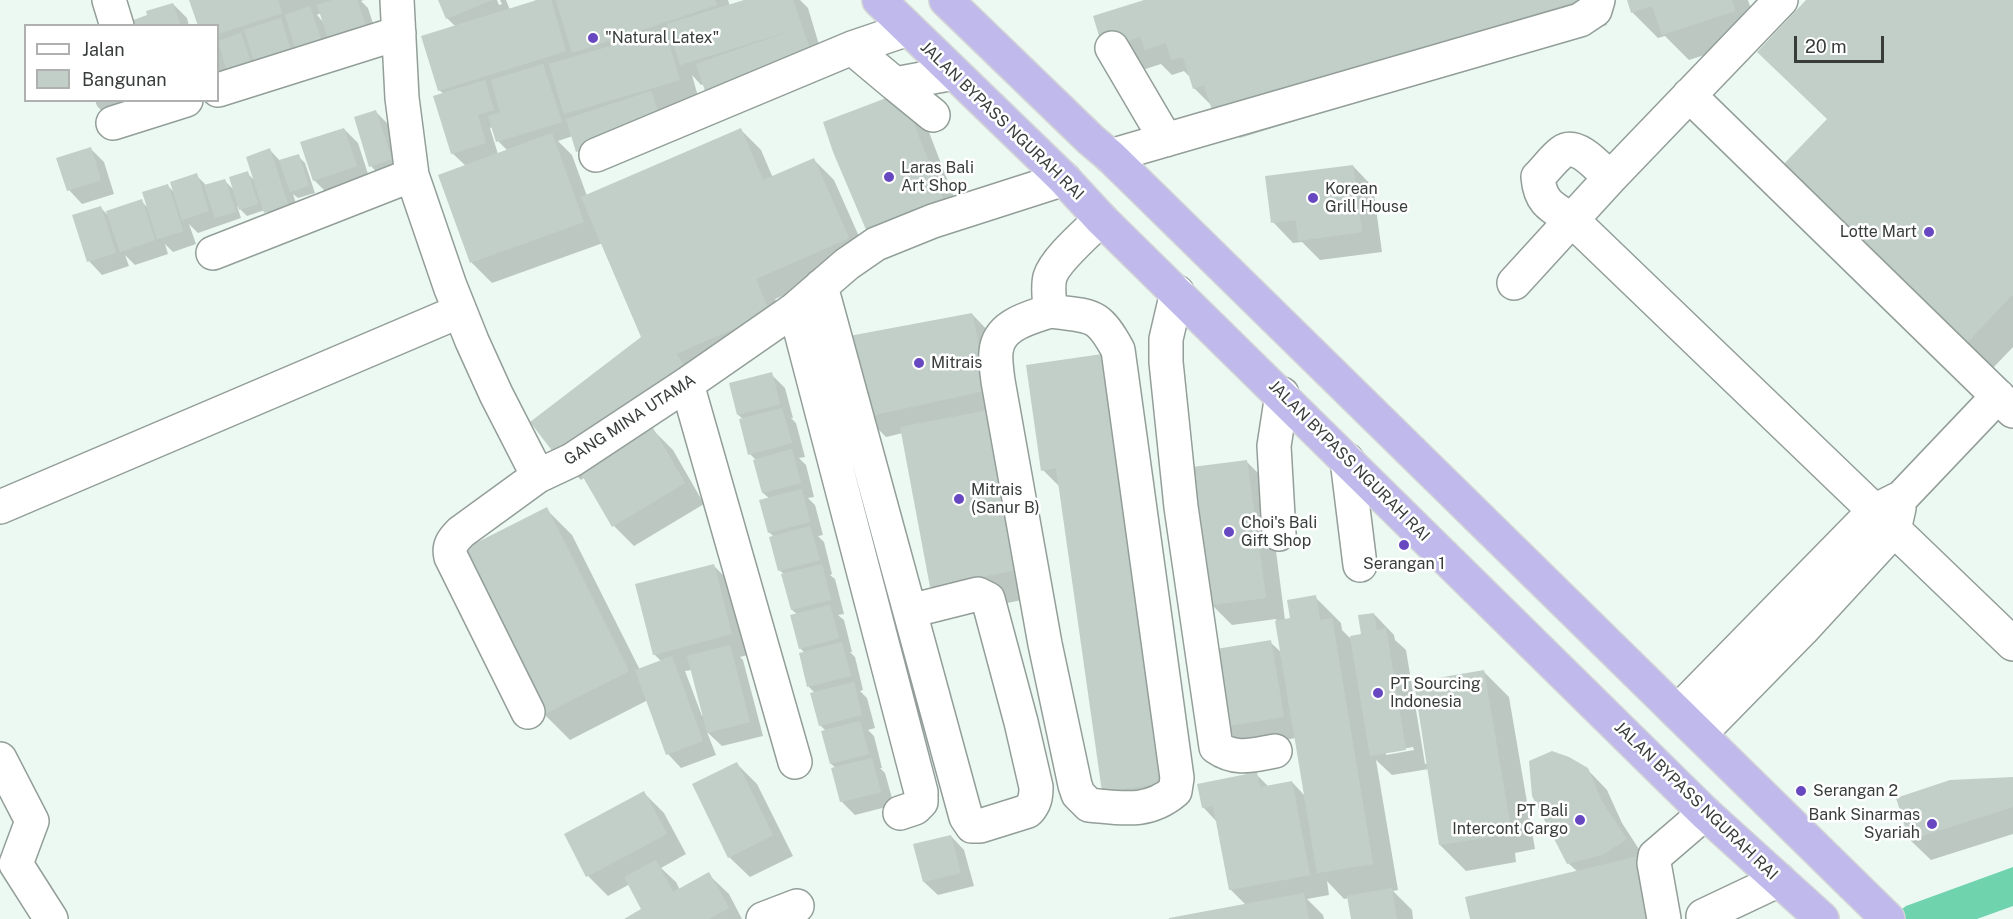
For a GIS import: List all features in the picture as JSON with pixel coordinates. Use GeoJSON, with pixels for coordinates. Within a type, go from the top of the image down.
{"type":"FeatureCollection","features":[{"type":"Feature","properties":{"kind":"highway","name":"JALAN BYPASS NGURAH RAI"},"geometry":{"type":"LineString","coordinates":[[879,0],[1064,179],[1101,219],[1282,394],[1705,813],[1822,919]]}},
{"type":"Feature","properties":{"kind":"highway"},"geometry":{"type":"LineString","coordinates":[[946,0],[1110,156],[1879,910]]}},
{"type":"Feature","properties":{"kind":"street"},"geometry":{"type":"LineString","coordinates":[[109,0],[116,24]]}},
{"type":"Feature","properties":{"kind":"street"},"geometry":{"type":"LineString","coordinates":[[398,0],[402,98],[412,175],[460,311],[496,394],[538,476]]}},
{"type":"Feature","properties":{"kind":"street"},"geometry":{"type":"LineString","coordinates":[[1110,156],[1581,20],[1595,10],[1598,0]]}},
{"type":"Feature","properties":{"kind":"street"},"geometry":{"type":"LineString","coordinates":[[1514,283],[1610,178],[1781,0]]}},
{"type":"Feature","properties":{"kind":"street"},"geometry":{"type":"LineString","coordinates":[[596,155],[852,48],[908,29]]}},
{"type":"Feature","properties":{"kind":"street"},"geometry":{"type":"LineString","coordinates":[[219,90],[399,33]]}},
{"type":"Feature","properties":{"kind":"street"},"geometry":{"type":"LineString","coordinates":[[852,48],[933,115]]}},
{"type":"Feature","properties":{"kind":"street"},"geometry":{"type":"LineString","coordinates":[[1112,48],[1166,140]]}},
{"type":"Feature","properties":{"kind":"street"},"geometry":{"type":"LineString","coordinates":[[895,84],[954,73]]}},
{"type":"Feature","properties":{"kind":"street"},"geometry":{"type":"LineString","coordinates":[[1688,723],[1890,513],[2006,404],[1689,95]]}},
{"type":"Feature","properties":{"kind":"street"},"geometry":{"type":"LineString","coordinates":[[113,123],[142,107],[173,102]]}},
{"type":"Feature","properties":{"kind":"street"},"geometry":{"type":"LineString","coordinates":[[1610,178],[1582,153],[1573,149],[1564,150],[1538,177],[1539,189],[1545,202],[1572,220],[1890,513],[2013,645]]}},
{"type":"Feature","properties":{"kind":"street"},"geometry":{"type":"LineString","coordinates":[[213,254],[412,175]]}},
{"type":"Feature","properties":{"kind":"street","name":"GANG MINA UTAMA"},"geometry":{"type":"LineString","coordinates":[[528,712],[455,567],[449,549],[452,541],[460,532],[538,476],[572,460],[687,384],[795,309],[847,264],[876,244],[903,232],[1064,179]]}},
{"type":"Feature","properties":{"kind":"street"},"geometry":{"type":"LineString","coordinates":[[1050,311],[1051,275],[1067,252],[1101,219]]}},
{"type":"Feature","properties":{"kind":"street"},"geometry":{"type":"LineString","coordinates":[[821,286],[910,611],[968,822],[972,826],[980,826],[1028,812],[1036,797],[1036,787],[1022,722],[988,599],[978,594],[910,611]]}},
{"type":"Feature","properties":{"kind":"street"},"geometry":{"type":"LineString","coordinates":[[1178,292],[1166,339],[1166,362],[1181,507],[1216,747],[1227,755],[1241,756],[1275,751]]}},
{"type":"Feature","properties":{"kind":"street"},"geometry":{"type":"LineString","coordinates":[[795,309],[921,792],[921,802],[915,808],[900,813]]}},
{"type":"Feature","properties":{"kind":"street"},"geometry":{"type":"LineString","coordinates":[[0,507],[460,311]]}},
{"type":"Feature","properties":{"kind":"street"},"geometry":{"type":"LineString","coordinates":[[1050,311],[1094,317],[1107,329],[1118,350],[1177,778],[1175,791],[1164,800],[1137,809],[1089,805],[1078,794],[1075,786],[1045,644],[1000,392],[996,352],[1000,336],[1021,321],[1050,311]]}},
{"type":"Feature","properties":{"kind":"street"},"geometry":{"type":"LineString","coordinates":[[687,384],[795,762]]}},
{"type":"Feature","properties":{"kind":"street"},"geometry":{"type":"LineString","coordinates":[[1279,534],[1274,446],[1282,394]]}},
{"type":"Feature","properties":{"kind":"street"},"geometry":{"type":"LineString","coordinates":[[1347,460],[1359,565]]}},
{"type":"Feature","properties":{"kind":"street"},"geometry":{"type":"LineString","coordinates":[[0,759],[32,821],[16,864],[51,919]]}},
{"type":"Feature","properties":{"kind":"street"},"geometry":{"type":"LineString","coordinates":[[1664,919],[1654,863],[1655,856],[1705,813]]}},
{"type":"Feature","properties":{"kind":"street"},"geometry":{"type":"LineString","coordinates":[[1703,916],[1779,880]]}},
{"type":"Feature","properties":{"kind":"street"},"geometry":{"type":"LineString","coordinates":[[763,919],[796,906]]}},
{"type":"Feature","properties":{"kind":"shaded area"},"geometry":{"type":"Polygon","coordinates":[[[2013,867],[2013,906],[1977,919],[1889,919],[1906,906],[2013,867]]]}},
{"type":"Feature","properties":{"kind":"building"},"geometry":{"type":"Polygon","coordinates":[[[189,0],[278,0],[282,13],[219,34],[219,24],[197,24],[189,0]]]}},
{"type":"Feature","properties":{"kind":"building"},"geometry":{"type":"Polygon","coordinates":[[[332,0],[357,0],[367,29],[329,41],[317,5],[332,0]]]}},
{"type":"Feature","properties":{"kind":"building"},"geometry":{"type":"Polygon","coordinates":[[[438,0],[492,0],[446,19],[438,0]]]}},
{"type":"Feature","properties":{"kind":"building"},"geometry":{"type":"Polygon","coordinates":[[[537,0],[551,0],[566,51],[438,91],[421,36],[537,0]]]}},
{"type":"Feature","properties":{"kind":"building","name":"\"Natural Latex\""},"geometry":{"type":"Polygon","coordinates":[[[556,0],[715,0],[717,5],[572,53],[556,0]]]}},
{"type":"Feature","properties":{"kind":"building"},"geometry":{"type":"Polygon","coordinates":[[[744,0],[793,0],[814,61],[707,97],[696,64],[796,29],[680,65],[667,24],[744,0]]]}},
{"type":"Feature","properties":{"kind":"building"},"geometry":{"type":"Polygon","coordinates":[[[1144,0],[1576,1],[1213,113],[1204,85],[1193,89],[1183,57],[1171,60],[1166,43],[1145,50],[1140,37],[1103,49],[1093,16],[1144,0]]]}},
{"type":"Feature","properties":{"kind":"building"},"geometry":{"type":"Polygon","coordinates":[[[1627,0],[1732,0],[1735,11],[1662,35],[1652,6],[1631,13],[1627,0]]]}},
{"type":"Feature","properties":{"kind":"building","name":"Lotte Mart"},"geometry":{"type":"Polygon","coordinates":[[[1806,0],[2013,0],[2013,296],[1964,346],[1779,169],[1827,119],[1757,52],[1806,0]]]}},
{"type":"Feature","properties":{"kind":"building"},"geometry":{"type":"Polygon","coordinates":[[[173,3],[180,24],[122,24],[147,15],[146,11],[173,3]]]}},
{"type":"Feature","properties":{"kind":"building"},"geometry":{"type":"Polygon","coordinates":[[[310,6],[324,49],[298,57],[285,15],[310,6]]]}},
{"type":"Feature","properties":{"kind":"building"},"geometry":{"type":"Polygon","coordinates":[[[281,18],[293,58],[257,70],[244,30],[281,18]]]}},
{"type":"Feature","properties":{"kind":"building"},"geometry":{"type":"Polygon","coordinates":[[[665,30],[680,80],[564,114],[549,64],[665,30]]]}},
{"type":"Feature","properties":{"kind":"building"},"geometry":{"type":"Polygon","coordinates":[[[241,33],[254,72],[229,79],[219,41],[241,33]]]}},
{"type":"Feature","properties":{"kind":"building"},"geometry":{"type":"Polygon","coordinates":[[[543,64],[562,122],[496,142],[488,116],[500,112],[491,80],[543,64]]]}},
{"type":"Feature","properties":{"kind":"building"},"geometry":{"type":"Polygon","coordinates":[[[485,80],[494,110],[478,115],[486,143],[451,154],[433,96],[485,80]]]}},
{"type":"Feature","properties":{"kind":"building"},"geometry":{"type":"Polygon","coordinates":[[[651,91],[662,124],[576,152],[566,119],[651,91]]]}},
{"type":"Feature","properties":{"kind":"building","name":"Laras Bali Art Shop"},"geometry":{"type":"Polygon","coordinates":[[[902,92],[944,202],[867,232],[833,152],[823,122],[902,92]]]}},
{"type":"Feature","properties":{"kind":"building"},"geometry":{"type":"Polygon","coordinates":[[[376,110],[392,159],[369,167],[354,117],[376,110]]]}},
{"type":"Feature","properties":{"kind":"building"},"geometry":{"type":"Polygon","coordinates":[[[344,128],[357,166],[313,181],[300,142],[344,128]]]}},
{"type":"Feature","properties":{"kind":"building"},"geometry":{"type":"Polygon","coordinates":[[[741,128],[763,180],[814,158],[849,238],[756,279],[770,313],[676,354],[684,365],[560,461],[530,422],[641,337],[581,197],[741,128]]]}},
{"type":"Feature","properties":{"kind":"building"},"geometry":{"type":"Polygon","coordinates":[[[552,133],[584,222],[470,263],[438,175],[552,133]]]}},
{"type":"Feature","properties":{"kind":"building"},"geometry":{"type":"Polygon","coordinates":[[[91,147],[101,180],[67,191],[56,158],[91,147]]]}},
{"type":"Feature","properties":{"kind":"building"},"geometry":{"type":"Polygon","coordinates":[[[270,148],[288,205],[264,213],[246,157],[270,148]]]}},
{"type":"Feature","properties":{"kind":"building"},"geometry":{"type":"Polygon","coordinates":[[[299,154],[309,186],[290,192],[279,160],[299,154]]]}},
{"type":"Feature","properties":{"kind":"building","name":"Korean Grill House"},"geometry":{"type":"Polygon","coordinates":[[[1353,165],[1362,232],[1298,241],[1296,220],[1271,223],[1265,176],[1353,165]]]}},
{"type":"Feature","properties":{"kind":"building"},"geometry":{"type":"Polygon","coordinates":[[[248,171],[258,204],[239,210],[229,177],[248,171]]]}},
{"type":"Feature","properties":{"kind":"building"},"geometry":{"type":"Polygon","coordinates":[[[197,173],[209,211],[182,220],[170,182],[197,173]]]}},
{"type":"Feature","properties":{"kind":"building"},"geometry":{"type":"Polygon","coordinates":[[[225,179],[236,212],[215,218],[204,185],[225,179]]]}},
{"type":"Feature","properties":{"kind":"building"},"geometry":{"type":"Polygon","coordinates":[[[168,184],[183,231],[157,239],[142,192],[168,184]]]}},
{"type":"Feature","properties":{"kind":"building"},"geometry":{"type":"Polygon","coordinates":[[[142,199],[155,240],[120,252],[106,211],[142,199]]]}},
{"type":"Feature","properties":{"kind":"building"},"geometry":{"type":"Polygon","coordinates":[[[101,206],[116,253],[87,262],[72,215],[101,206]]]}},
{"type":"Feature","properties":{"kind":"building","name":"Mitrais"},"geometry":{"type":"Polygon","coordinates":[[[972,313],[989,390],[865,417],[849,336],[972,313]]]}},
{"type":"Feature","properties":{"kind":"building"},"geometry":{"type":"Polygon","coordinates":[[[1109,353],[1171,782],[1102,792],[1056,468],[1041,471],[1026,365],[1109,353]]]}},
{"type":"Feature","properties":{"kind":"building"},"geometry":{"type":"Polygon","coordinates":[[[772,372],[780,404],[737,415],[729,383],[772,372]]]}},
{"type":"Feature","properties":{"kind":"building"},"geometry":{"type":"Polygon","coordinates":[[[782,408],[792,443],[748,455],[739,419],[782,408]]]}},
{"type":"Feature","properties":{"kind":"building","name":"Mitrais (Sanur B)"},"geometry":{"type":"Polygon","coordinates":[[[989,410],[1017,570],[930,587],[900,427],[989,410]]]}},
{"type":"Feature","properties":{"kind":"building"},"geometry":{"type":"Polygon","coordinates":[[[653,428],[685,483],[612,527],[580,472],[653,428]]]}},
{"type":"Feature","properties":{"kind":"building"},"geometry":{"type":"Polygon","coordinates":[[[792,449],[801,483],[762,493],[753,460],[792,449]]]}},
{"type":"Feature","properties":{"kind":"building","name":"Choi's Bali Gift Shop"},"geometry":{"type":"Polygon","coordinates":[[[1247,460],[1266,598],[1211,605],[1192,467],[1247,460]]]}},
{"type":"Feature","properties":{"kind":"building"},"geometry":{"type":"Polygon","coordinates":[[[802,489],[810,522],[768,533],[759,500],[802,489]]]}},
{"type":"Feature","properties":{"kind":"building"},"geometry":{"type":"Polygon","coordinates":[[[547,507],[629,671],[543,715],[460,551],[547,507]]]}},
{"type":"Feature","properties":{"kind":"building"},"geometry":{"type":"Polygon","coordinates":[[[810,526],[820,560],[778,571],[769,537],[810,526]]]}},
{"type":"Feature","properties":{"kind":"building"},"geometry":{"type":"Polygon","coordinates":[[[714,564],[732,634],[653,655],[635,584],[714,564]]]}},
{"type":"Feature","properties":{"kind":"building"},"geometry":{"type":"Polygon","coordinates":[[[822,564],[831,600],[791,610],[781,574],[822,564]]]}},
{"type":"Feature","properties":{"kind":"building"},"geometry":{"type":"Polygon","coordinates":[[[1316,595],[1320,620],[1332,618],[1373,864],[1317,873],[1275,621],[1290,618],[1287,600],[1316,595]]]}},
{"type":"Feature","properties":{"kind":"building"},"geometry":{"type":"Polygon","coordinates":[[[830,605],[839,638],[799,649],[790,615],[830,605]]]}},
{"type":"Feature","properties":{"kind":"building","name":"PT Sourcing Indonesia"},"geometry":{"type":"Polygon","coordinates":[[[1374,613],[1377,630],[1386,628],[1406,750],[1370,756],[1350,636],[1361,634],[1358,615],[1374,613]]]}},
{"type":"Feature","properties":{"kind":"building"},"geometry":{"type":"Polygon","coordinates":[[[1271,640],[1284,717],[1222,727],[1210,650],[1271,640]]]}},
{"type":"Feature","properties":{"kind":"building"},"geometry":{"type":"Polygon","coordinates":[[[842,642],[851,676],[807,687],[799,653],[842,642]]]}},
{"type":"Feature","properties":{"kind":"building"},"geometry":{"type":"Polygon","coordinates":[[[730,645],[750,722],[707,733],[687,656],[730,645]]]}},
{"type":"Feature","properties":{"kind":"building"},"geometry":{"type":"Polygon","coordinates":[[[672,656],[703,741],[666,755],[635,670],[672,656]]]}},
{"type":"Feature","properties":{"kind":"building"},"geometry":{"type":"Polygon","coordinates":[[[1484,670],[1510,823],[1490,827],[1491,837],[1439,845],[1414,682],[1484,670]]]}},
{"type":"Feature","properties":{"kind":"building"},"geometry":{"type":"Polygon","coordinates":[[[854,682],[862,715],[819,726],[810,693],[854,682]]]}},
{"type":"Feature","properties":{"kind":"building"},"geometry":{"type":"Polygon","coordinates":[[[860,721],[869,754],[830,764],[821,731],[860,721]]]}},
{"type":"Feature","properties":{"kind":"building","name":"PT Bali Intercont Cargo"},"geometry":{"type":"Polygon","coordinates":[[[1552,751],[1569,757],[1588,768],[1602,802],[1627,839],[1602,855],[1567,864],[1532,796],[1529,761],[1552,751]]]}},
{"type":"Feature","properties":{"kind":"building"},"geometry":{"type":"Polygon","coordinates":[[[872,758],[881,792],[840,802],[831,768],[872,758]]]}},
{"type":"Feature","properties":{"kind":"building"},"geometry":{"type":"Polygon","coordinates":[[[737,762],[773,835],[728,858],[692,784],[737,762]]]}},
{"type":"Feature","properties":{"kind":"building"},"geometry":{"type":"Polygon","coordinates":[[[1257,772],[1260,787],[1292,781],[1310,875],[1229,890],[1213,806],[1202,808],[1197,784],[1257,772]]]}},
{"type":"Feature","properties":{"kind":"building","name":"Bank Sinarmas Syariah"},"geometry":{"type":"Polygon","coordinates":[[[2013,777],[2013,807],[1909,840],[1896,798],[1950,780],[2013,777]]]}},
{"type":"Feature","properties":{"kind":"building"},"geometry":{"type":"Polygon","coordinates":[[[644,791],[667,834],[586,877],[564,834],[644,791]]]}},
{"type":"Feature","properties":{"kind":"building"},"geometry":{"type":"Polygon","coordinates":[[[951,835],[961,873],[923,882],[913,844],[951,835]]]}},
{"type":"Feature","properties":{"kind":"building"},"geometry":{"type":"Polygon","coordinates":[[[1644,855],[1658,919],[1470,919],[1465,897],[1644,855]]]}},
{"type":"Feature","properties":{"kind":"building"},"geometry":{"type":"Polygon","coordinates":[[[656,860],[673,892],[709,872],[729,908],[709,919],[624,919],[641,909],[624,877],[656,860]]]}},
{"type":"Feature","properties":{"kind":"building"},"geometry":{"type":"Polygon","coordinates":[[[1392,888],[1397,919],[1351,919],[1347,896],[1392,888]]]}},
{"type":"Feature","properties":{"kind":"building"},"geometry":{"type":"Polygon","coordinates":[[[1304,893],[1309,919],[1169,919],[1169,918],[1304,893]]]}},
{"type":"Feature","properties":{"kind":"place","name":"\"Natural Latex\""},"geometry":{"type":"Point","coordinates":[593,38]}},
{"type":"Feature","properties":{"kind":"place","name":"Laras Bali Art Shop"},"geometry":{"type":"Point","coordinates":[889,177]}},
{"type":"Feature","properties":{"kind":"place","name":"Korean Grill House"},"geometry":{"type":"Point","coordinates":[1313,198]}},
{"type":"Feature","properties":{"kind":"place","name":"Lotte Mart"},"geometry":{"type":"Point","coordinates":[1929,232]}},
{"type":"Feature","properties":{"kind":"place","name":"Mitrais"},"geometry":{"type":"Point","coordinates":[919,363]}},
{"type":"Feature","properties":{"kind":"place","name":"Mitrais (Sanur B)"},"geometry":{"type":"Point","coordinates":[959,499]}},
{"type":"Feature","properties":{"kind":"place","name":"Choi's Bali Gift Shop"},"geometry":{"type":"Point","coordinates":[1229,532]}},
{"type":"Feature","properties":{"kind":"place","name":"Serangan 1"},"geometry":{"type":"Point","coordinates":[1404,545]}},
{"type":"Feature","properties":{"kind":"place","name":"PT Sourcing Indonesia"},"geometry":{"type":"Point","coordinates":[1378,693]}},
{"type":"Feature","properties":{"kind":"place","name":"Serangan 2"},"geometry":{"type":"Point","coordinates":[1801,791]}},
{"type":"Feature","properties":{"kind":"place","name":"PT Bali Intercont Cargo"},"geometry":{"type":"Point","coordinates":[1580,820]}},
{"type":"Feature","properties":{"kind":"place","name":"Bank Sinarmas Syariah"},"geometry":{"type":"Point","coordinates":[1932,824]}}]}
